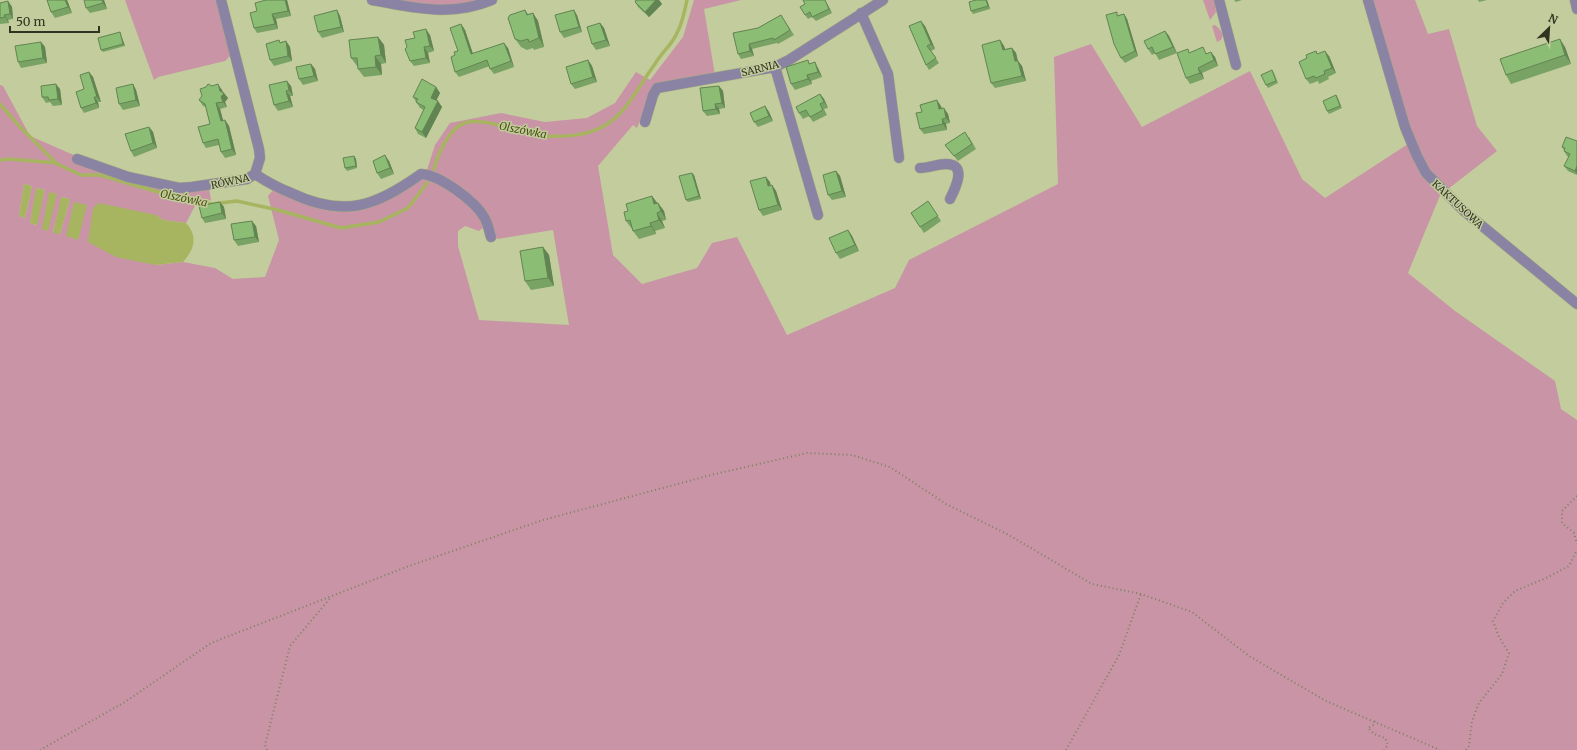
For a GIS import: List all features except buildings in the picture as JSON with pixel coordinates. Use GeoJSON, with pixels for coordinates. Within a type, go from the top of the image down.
{"type":"FeatureCollection","features":[{"type":"Feature","properties":{"kind":"street","name":"RÓWNA"},"geometry":{"type":"LineString","coordinates":[[77,159],[128,177],[179,188],[247,179],[255,174],[260,158],[259,149],[221,0]]}},
{"type":"Feature","properties":{"kind":"street"},"geometry":{"type":"LineString","coordinates":[[372,0],[442,11],[469,8],[492,0]]}},
{"type":"Feature","properties":{"kind":"street","name":"SARNIA"},"geometry":{"type":"LineString","coordinates":[[645,122],[653,95],[657,88],[774,67],[789,60],[883,0]]}},
{"type":"Feature","properties":{"kind":"street"},"geometry":{"type":"LineString","coordinates":[[1219,0],[1236,65]]}},
{"type":"Feature","properties":{"kind":"street","name":"KAKTUSOWA"},"geometry":{"type":"LineString","coordinates":[[1368,0],[1405,127],[1426,173],[1464,211],[1577,304]]}},
{"type":"Feature","properties":{"kind":"street"},"geometry":{"type":"LineString","coordinates":[[1575,0],[1577,9]]}},
{"type":"Feature","properties":{"kind":"street"},"geometry":{"type":"LineString","coordinates":[[862,13],[888,74],[899,158]]}},
{"type":"Feature","properties":{"kind":"street"},"geometry":{"type":"LineString","coordinates":[[774,67],[818,215]]}},
{"type":"Feature","properties":{"kind":"street"},"geometry":{"type":"LineString","coordinates":[[920,168],[947,164],[956,168],[958,172],[958,182],[950,199]]}},
{"type":"Feature","properties":{"kind":"street"},"geometry":{"type":"LineString","coordinates":[[255,174],[267,182],[303,198],[327,207],[342,208],[369,203],[402,187],[421,174],[426,174],[449,186],[474,203],[485,218],[491,237]]}},
{"type":"Feature","properties":{"kind":"path"},"geometry":{"type":"LineString","coordinates":[[40,750],[124,702],[211,644],[409,566],[543,520],[711,475],[807,453],[852,454],[890,467],[946,504],[1007,534],[1092,584],[1141,594],[1192,612],[1256,659],[1326,701],[1440,750]]}},
{"type":"Feature","properties":{"kind":"path"},"geometry":{"type":"LineString","coordinates":[[1577,496],[1562,511],[1562,523],[1574,533],[1577,544]]}},
{"type":"Feature","properties":{"kind":"path"},"geometry":{"type":"LineString","coordinates":[[1466,750],[1469,746],[1472,721],[1479,702],[1502,674],[1509,652],[1499,637],[1493,621],[1496,615],[1503,604],[1515,591],[1546,578],[1569,566],[1577,550]]}},
{"type":"Feature","properties":{"kind":"path"},"geometry":{"type":"LineString","coordinates":[[1066,750],[1119,655],[1141,594]]}},
{"type":"Feature","properties":{"kind":"path"},"geometry":{"type":"LineString","coordinates":[[267,750],[266,745],[290,646],[332,596]]}},
{"type":"Feature","properties":{"kind":"path"},"geometry":{"type":"LineString","coordinates":[[1375,721],[1373,725],[1368,728],[1388,742],[1388,746],[1384,750]]}},
{"type":"Feature","properties":{"kind":"shaded area"},"geometry":{"type":"Polygon","coordinates":[[[125,0],[218,0],[231,55],[225,61],[158,77],[154,80],[125,0]]]}},
{"type":"Feature","properties":{"kind":"shaded area"},"geometry":{"type":"Polygon","coordinates":[[[391,0],[480,0],[442,7],[391,0]]]}},
{"type":"Feature","properties":{"kind":"shaded area"},"geometry":{"type":"Polygon","coordinates":[[[694,0],[741,0],[704,9],[715,75],[652,90],[637,128],[633,125],[598,166],[613,255],[642,284],[697,268],[712,243],[737,237],[787,335],[895,288],[909,260],[1058,184],[1054,57],[1091,44],[1142,127],[1250,71],[1302,179],[1325,198],[1408,144],[1441,193],[1408,273],[1455,311],[1555,381],[1561,409],[1577,420],[1577,750],[0,750],[0,85],[3,86],[30,136],[76,156],[106,174],[209,188],[211,200],[196,204],[186,223],[163,220],[156,215],[155,265],[183,262],[215,268],[233,279],[265,277],[279,240],[268,196],[274,189],[325,210],[339,212],[352,211],[377,203],[425,177],[452,191],[468,202],[475,209],[484,227],[479,231],[465,226],[458,231],[458,246],[479,320],[569,325],[553,230],[497,239],[488,216],[450,183],[427,170],[435,145],[450,123],[501,113],[545,122],[587,118],[615,103],[636,72],[650,80],[683,37],[694,0]],[[24,184],[19,216],[25,218],[32,186],[24,184]],[[37,188],[30,223],[36,225],[45,190],[37,188]],[[62,197],[53,232],[60,234],[70,199],[62,197]]]}},
{"type":"Feature","properties":{"kind":"shaded area"},"geometry":{"type":"Polygon","coordinates":[[[1203,0],[1215,0],[1216,12],[1210,20],[1203,0]]]}},
{"type":"Feature","properties":{"kind":"shaded area"},"geometry":{"type":"Polygon","coordinates":[[[1371,0],[1415,0],[1428,34],[1449,29],[1477,126],[1497,151],[1448,189],[1428,171],[1408,126],[1371,0]]]}},
{"type":"Feature","properties":{"kind":"shaded area"},"geometry":{"type":"Polygon","coordinates":[[[1215,25],[1222,34],[1221,40],[1217,42],[1212,26],[1215,25]]]}},
{"type":"Feature","properties":{"kind":"shaded area"},"geometry":{"type":"Polygon","coordinates":[[[24,184],[32,186],[25,218],[19,216],[24,184]]]}},
{"type":"Feature","properties":{"kind":"shaded area"},"geometry":{"type":"Polygon","coordinates":[[[36,188],[45,190],[37,225],[30,223],[36,188]]]}},
{"type":"Feature","properties":{"kind":"shaded area"},"geometry":{"type":"Polygon","coordinates":[[[49,192],[57,194],[48,231],[42,229],[49,192]]]}},
{"type":"Feature","properties":{"kind":"shaded area"},"geometry":{"type":"Polygon","coordinates":[[[61,197],[70,199],[60,234],[53,233],[61,197]]]}},
{"type":"Feature","properties":{"kind":"shaded area"},"geometry":{"type":"Polygon","coordinates":[[[74,202],[87,205],[78,240],[66,236],[74,202]]]}},
{"type":"Feature","properties":{"kind":"shaded area"},"geometry":{"type":"Polygon","coordinates":[[[99,203],[156,215],[163,220],[186,223],[190,228],[194,242],[190,252],[183,262],[155,265],[116,257],[88,242],[93,208],[99,203]]]}},
{"type":"Feature","properties":{"kind":"waterway","name":"Olszówka"},"geometry":{"type":"LineString","coordinates":[[434,169],[438,156],[450,134],[456,128],[468,122],[486,122],[526,133],[545,136],[582,134],[604,126],[619,114],[626,106],[673,40],[680,26],[687,0]]}},
{"type":"Feature","properties":{"kind":"waterway","name":"Olszówka"},"geometry":{"type":"LineString","coordinates":[[0,104],[21,128],[57,164],[81,175],[100,175],[158,192],[212,204],[237,201],[278,210],[341,228],[379,222],[408,208],[427,183]]}},
{"type":"Feature","properties":{"kind":"waterway"},"geometry":{"type":"LineString","coordinates":[[0,160],[9,159],[57,163]]}}]}
